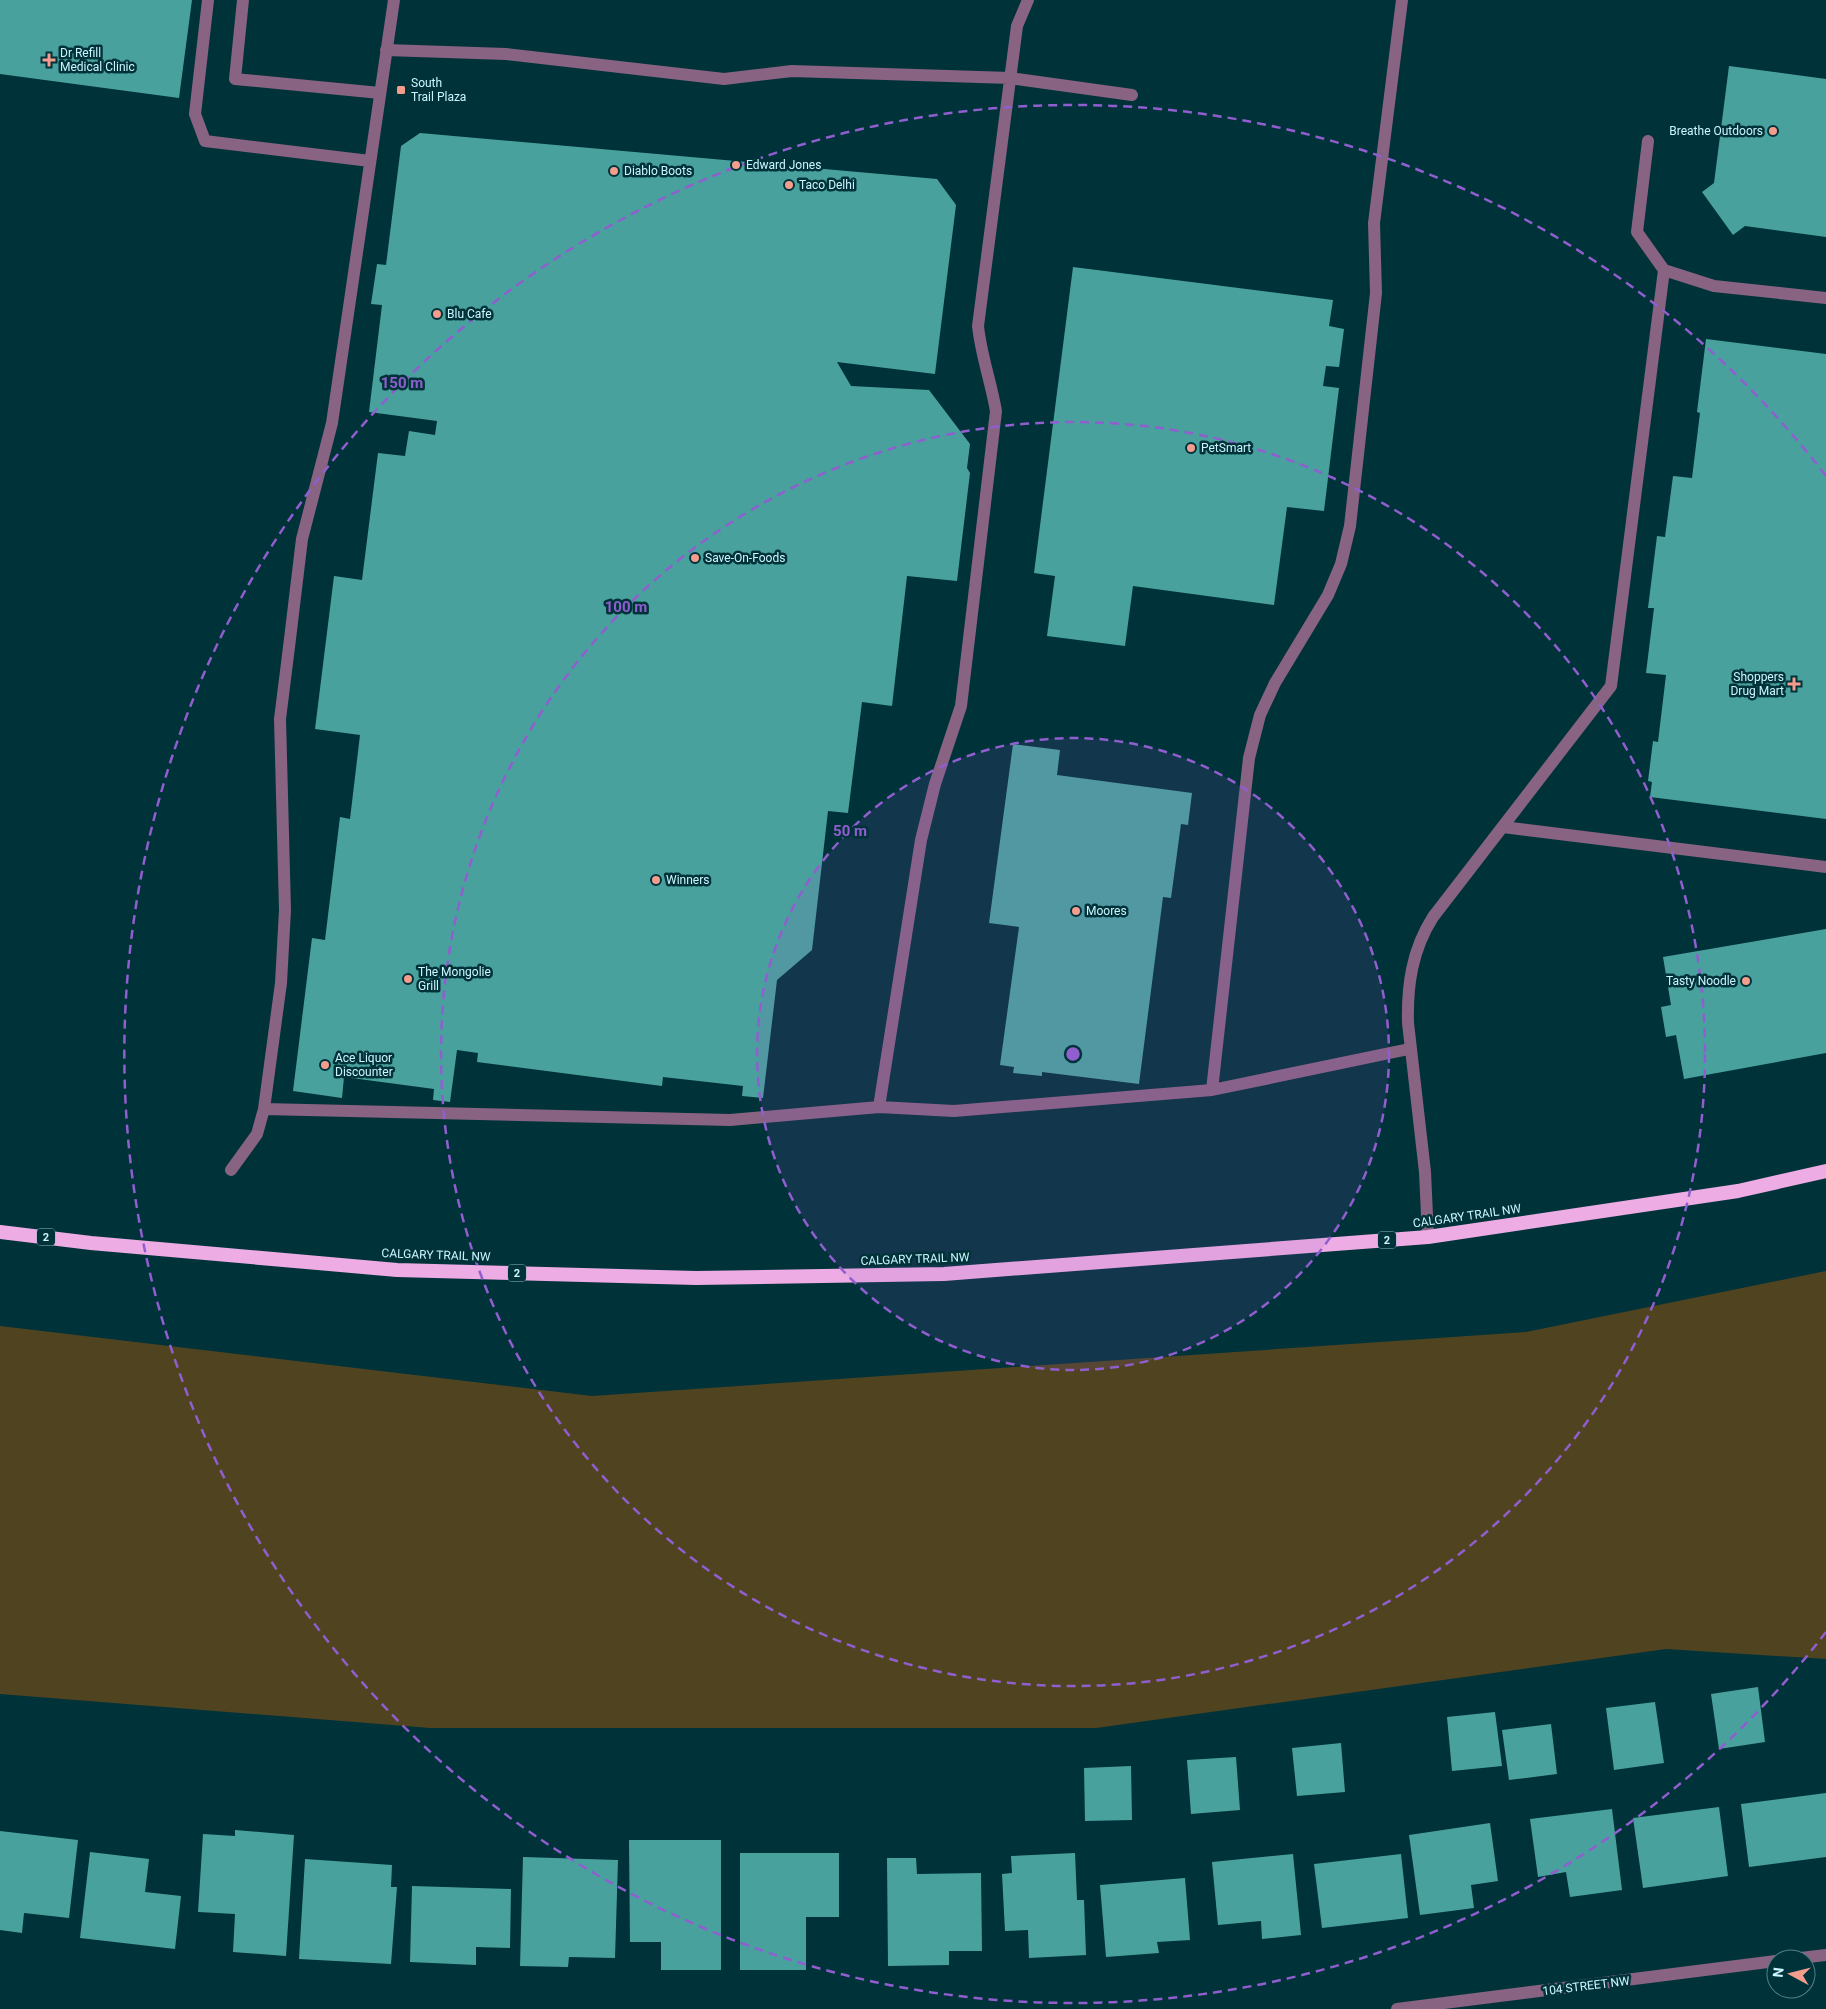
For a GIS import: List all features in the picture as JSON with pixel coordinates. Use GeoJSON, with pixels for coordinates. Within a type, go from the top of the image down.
{"type":"FeatureCollection","features":[{"type":"Feature","properties":{"kind":"highway","name":"CALGARY TRAIL NW"},"geometry":{"type":"LineString","coordinates":[[0,1232],[91,1243],[396,1270],[696,1278],[944,1274],[1428,1237],[1738,1192],[1826,1171]]}},
{"type":"Feature","properties":{"kind":"street"},"geometry":{"type":"LineString","coordinates":[[208,0],[195,114],[205,141],[370,161]]}},
{"type":"Feature","properties":{"kind":"street"},"geometry":{"type":"LineString","coordinates":[[242,0],[235,79],[380,93]]}},
{"type":"Feature","properties":{"kind":"street"},"geometry":{"type":"LineString","coordinates":[[232,1170],[257,1134],[264,1109],[281,983],[285,910],[280,719],[286,665],[302,538],[332,423],[394,0]]}},
{"type":"Feature","properties":{"kind":"street"},"geometry":{"type":"LineString","coordinates":[[879,1107],[921,840],[935,784],[962,706],[996,411],[989,374],[980,349],[978,326],[1017,26],[1028,0]]}},
{"type":"Feature","properties":{"kind":"street"},"geometry":{"type":"LineString","coordinates":[[1212,1090],[1249,758],[1260,715],[1275,683],[1328,595],[1341,564],[1350,526],[1376,292],[1374,223],[1402,0]]}},
{"type":"Feature","properties":{"kind":"street"},"geometry":{"type":"LineString","coordinates":[[386,50],[506,54],[724,79],[792,71],[1010,78],[1132,95]]}},
{"type":"Feature","properties":{"kind":"street"},"geometry":{"type":"LineString","coordinates":[[1648,141],[1638,232],[1664,270],[1714,286],[1826,298]]}},
{"type":"Feature","properties":{"kind":"street"},"geometry":{"type":"LineString","coordinates":[[1428,1237],[1425,1172],[1410,1049],[1408,1002],[1413,963],[1423,934],[1612,686],[1664,270]]}},
{"type":"Feature","properties":{"kind":"street"},"geometry":{"type":"LineString","coordinates":[[1503,827],[1826,867]]}},
{"type":"Feature","properties":{"kind":"street"},"geometry":{"type":"LineString","coordinates":[[264,1109],[730,1120],[879,1107],[954,1111],[1212,1090],[1410,1049]]}},
{"type":"Feature","properties":{"kind":"street","name":"104 STREET NW"},"geometry":{"type":"LineString","coordinates":[[1397,2009],[1440,2007],[1766,1962]]}},
{"type":"Feature","properties":{"kind":"shaded area"},"geometry":{"type":"Polygon","coordinates":[[[1826,1271],[1826,1659],[1666,1649],[1096,1728],[430,1728],[0,1694],[0,1326],[592,1396],[1526,1332],[1826,1271]]]}},
{"type":"Feature","properties":{"kind":"building"},"geometry":{"type":"Polygon","coordinates":[[[0,0],[192,0],[179,98],[0,74],[0,0]]]}},
{"type":"Feature","properties":{"kind":"building","name":"Breathe Outdoors"},"geometry":{"type":"Polygon","coordinates":[[[1729,66],[1826,79],[1826,237],[1745,226],[1733,235],[1702,192],[1714,183],[1729,66]]]}},
{"type":"Feature","properties":{"kind":"building"},"geometry":{"type":"Polygon","coordinates":[[[420,133],[937,179],[956,205],[935,374],[837,362],[851,386],[929,390],[970,444],[967,468],[970,473],[957,581],[907,576],[892,706],[862,702],[848,813],[828,811],[812,950],[777,980],[763,1098],[742,1096],[743,1086],[663,1077],[662,1086],[477,1062],[478,1053],[457,1050],[450,1102],[433,1100],[434,1089],[344,1077],[342,1098],[293,1091],[312,938],[325,940],[340,817],[350,819],[360,735],[315,729],[334,576],[362,580],[378,453],[405,456],[409,431],[435,435],[437,421],[369,412],[382,305],[371,304],[377,264],[386,265],[401,146],[420,133]]]}},
{"type":"Feature","properties":{"kind":"building","name":"PetSmart"},"geometry":{"type":"Polygon","coordinates":[[[1073,267],[1333,300],[1329,326],[1344,329],[1339,367],[1326,366],[1323,386],[1339,388],[1324,511],[1287,507],[1274,605],[1133,586],[1125,646],[1047,636],[1055,576],[1034,573],[1073,267]]]}},
{"type":"Feature","properties":{"kind":"building"},"geometry":{"type":"Polygon","coordinates":[[[1706,339],[1826,354],[1826,819],[1650,797],[1652,782],[1648,781],[1653,741],[1658,742],[1666,675],[1646,673],[1654,608],[1648,608],[1657,536],[1665,537],[1673,476],[1692,478],[1700,413],[1697,412],[1706,339]]]}},
{"type":"Feature","properties":{"kind":"building","name":"Moores"},"geometry":{"type":"Polygon","coordinates":[[[1013,744],[1060,750],[1057,775],[1192,793],[1188,825],[1181,824],[1171,898],[1163,897],[1139,1084],[1042,1072],[1042,1076],[1013,1073],[1014,1067],[1000,1065],[1019,927],[989,923],[1013,744]]]}},
{"type":"Feature","properties":{"kind":"building","name":"Tasty Noodle"},"geometry":{"type":"Polygon","coordinates":[[[1826,929],[1826,1053],[1684,1079],[1676,1035],[1666,1037],[1661,1007],[1671,1005],[1663,957],[1826,929]]]}},
{"type":"Feature","properties":{"kind":"building"},"geometry":{"type":"Polygon","coordinates":[[[1758,1687],[1765,1742],[1719,1749],[1711,1694],[1758,1687]]]}},
{"type":"Feature","properties":{"kind":"building"},"geometry":{"type":"Polygon","coordinates":[[[1655,1702],[1664,1763],[1614,1770],[1606,1708],[1655,1702]]]}},
{"type":"Feature","properties":{"kind":"building"},"geometry":{"type":"Polygon","coordinates":[[[1495,1712],[1502,1766],[1452,1771],[1447,1717],[1495,1712]]]}},
{"type":"Feature","properties":{"kind":"building"},"geometry":{"type":"Polygon","coordinates":[[[1551,1724],[1557,1774],[1509,1780],[1502,1730],[1551,1724]]]}},
{"type":"Feature","properties":{"kind":"building"},"geometry":{"type":"Polygon","coordinates":[[[1341,1743],[1345,1792],[1297,1796],[1292,1748],[1341,1743]]]}},
{"type":"Feature","properties":{"kind":"building"},"geometry":{"type":"Polygon","coordinates":[[[1236,1757],[1240,1810],[1191,1814],[1187,1760],[1236,1757]]]}},
{"type":"Feature","properties":{"kind":"building"},"geometry":{"type":"Polygon","coordinates":[[[1131,1766],[1132,1820],[1085,1821],[1084,1768],[1131,1766]]]}},
{"type":"Feature","properties":{"kind":"building"},"geometry":{"type":"Polygon","coordinates":[[[1826,1793],[1826,1857],[1749,1867],[1741,1804],[1826,1793]]]}},
{"type":"Feature","properties":{"kind":"building"},"geometry":{"type":"Polygon","coordinates":[[[1719,1807],[1728,1876],[1643,1888],[1633,1818],[1719,1807]]]}},
{"type":"Feature","properties":{"kind":"building"},"geometry":{"type":"Polygon","coordinates":[[[1612,1809],[1622,1890],[1570,1897],[1566,1872],[1538,1877],[1530,1819],[1612,1809]]]}},
{"type":"Feature","properties":{"kind":"building"},"geometry":{"type":"Polygon","coordinates":[[[1490,1823],[1498,1881],[1471,1885],[1474,1908],[1420,1915],[1409,1835],[1490,1823]]]}},
{"type":"Feature","properties":{"kind":"building"},"geometry":{"type":"Polygon","coordinates":[[[235,1830],[294,1835],[286,1956],[233,1952],[235,1914],[198,1912],[203,1834],[235,1836],[235,1830]]]}},
{"type":"Feature","properties":{"kind":"building"},"geometry":{"type":"Polygon","coordinates":[[[0,1831],[78,1840],[69,1918],[24,1913],[22,1933],[0,1930],[0,1831]]]}},
{"type":"Feature","properties":{"kind":"building"},"geometry":{"type":"Polygon","coordinates":[[[629,1840],[721,1840],[721,1970],[661,1970],[661,1942],[630,1942],[629,1840]]]}},
{"type":"Feature","properties":{"kind":"building"},"geometry":{"type":"Polygon","coordinates":[[[90,1852],[149,1859],[145,1892],[181,1896],[175,1949],[80,1938],[90,1852]]]}},
{"type":"Feature","properties":{"kind":"building"},"geometry":{"type":"Polygon","coordinates":[[[740,1853],[839,1853],[839,1917],[806,1917],[806,1970],[740,1970],[740,1853]]]}},
{"type":"Feature","properties":{"kind":"building"},"geometry":{"type":"Polygon","coordinates":[[[1075,1853],[1077,1900],[1084,1900],[1086,1955],[1029,1958],[1028,1930],[1005,1931],[1002,1874],[1012,1873],[1011,1856],[1075,1853]]]}},
{"type":"Feature","properties":{"kind":"building"},"geometry":{"type":"Polygon","coordinates":[[[1293,1854],[1301,1935],[1262,1939],[1261,1921],[1218,1925],[1212,1862],[1293,1854]]]}},
{"type":"Feature","properties":{"kind":"building"},"geometry":{"type":"Polygon","coordinates":[[[1401,1854],[1408,1918],[1322,1928],[1314,1864],[1401,1854]]]}},
{"type":"Feature","properties":{"kind":"building"},"geometry":{"type":"Polygon","coordinates":[[[523,1857],[618,1860],[615,1958],[569,1957],[568,1967],[520,1966],[523,1857]]]}},
{"type":"Feature","properties":{"kind":"building"},"geometry":{"type":"Polygon","coordinates":[[[887,1858],[916,1858],[917,1874],[981,1873],[982,1951],[949,1951],[949,1965],[888,1966],[887,1858]]]}},
{"type":"Feature","properties":{"kind":"building"},"geometry":{"type":"Polygon","coordinates":[[[305,1859],[392,1865],[391,1887],[397,1887],[391,1964],[299,1959],[305,1859]]]}},
{"type":"Feature","properties":{"kind":"building"},"geometry":{"type":"Polygon","coordinates":[[[1185,1878],[1190,1940],[1157,1942],[1159,1953],[1106,1957],[1100,1885],[1185,1878]]]}},
{"type":"Feature","properties":{"kind":"building"},"geometry":{"type":"Polygon","coordinates":[[[412,1886],[511,1889],[510,1948],[476,1947],[476,1965],[410,1962],[412,1886]]]}},
{"type":"Feature","properties":{"kind":"place","name":"Dr Refill Medical Clinic"},"geometry":{"type":"Point","coordinates":[49,60]}},
{"type":"Feature","properties":{"kind":"place","name":"South Trail Plaza"},"geometry":{"type":"Point","coordinates":[401,90]}},
{"type":"Feature","properties":{"kind":"place","name":"Breathe Outdoors"},"geometry":{"type":"Point","coordinates":[1773,131]}},
{"type":"Feature","properties":{"kind":"place","name":"Edward Jones"},"geometry":{"type":"Point","coordinates":[736,165]}},
{"type":"Feature","properties":{"kind":"place","name":"Diablo Boots"},"geometry":{"type":"Point","coordinates":[614,171]}},
{"type":"Feature","properties":{"kind":"place","name":"Taco Delhi"},"geometry":{"type":"Point","coordinates":[789,185]}},
{"type":"Feature","properties":{"kind":"place","name":"Blu Cafe"},"geometry":{"type":"Point","coordinates":[437,314]}},
{"type":"Feature","properties":{"kind":"place","name":"PetSmart"},"geometry":{"type":"Point","coordinates":[1191,448]}},
{"type":"Feature","properties":{"kind":"place","name":"Save-On-Foods"},"geometry":{"type":"Point","coordinates":[695,558]}},
{"type":"Feature","properties":{"kind":"place","name":"Shoppers Drug Mart"},"geometry":{"type":"Point","coordinates":[1794,684]}},
{"type":"Feature","properties":{"kind":"place","name":"Winners"},"geometry":{"type":"Point","coordinates":[656,880]}},
{"type":"Feature","properties":{"kind":"place","name":"Moores"},"geometry":{"type":"Point","coordinates":[1076,911]}},
{"type":"Feature","properties":{"kind":"place","name":"The Mongolie Grill"},"geometry":{"type":"Point","coordinates":[408,979]}},
{"type":"Feature","properties":{"kind":"place","name":"Tasty Noodle"},"geometry":{"type":"Point","coordinates":[1746,981]}},
{"type":"Feature","properties":{"kind":"place","name":"Ace Liquor Discounter"},"geometry":{"type":"Point","coordinates":[325,1065]}}]}
